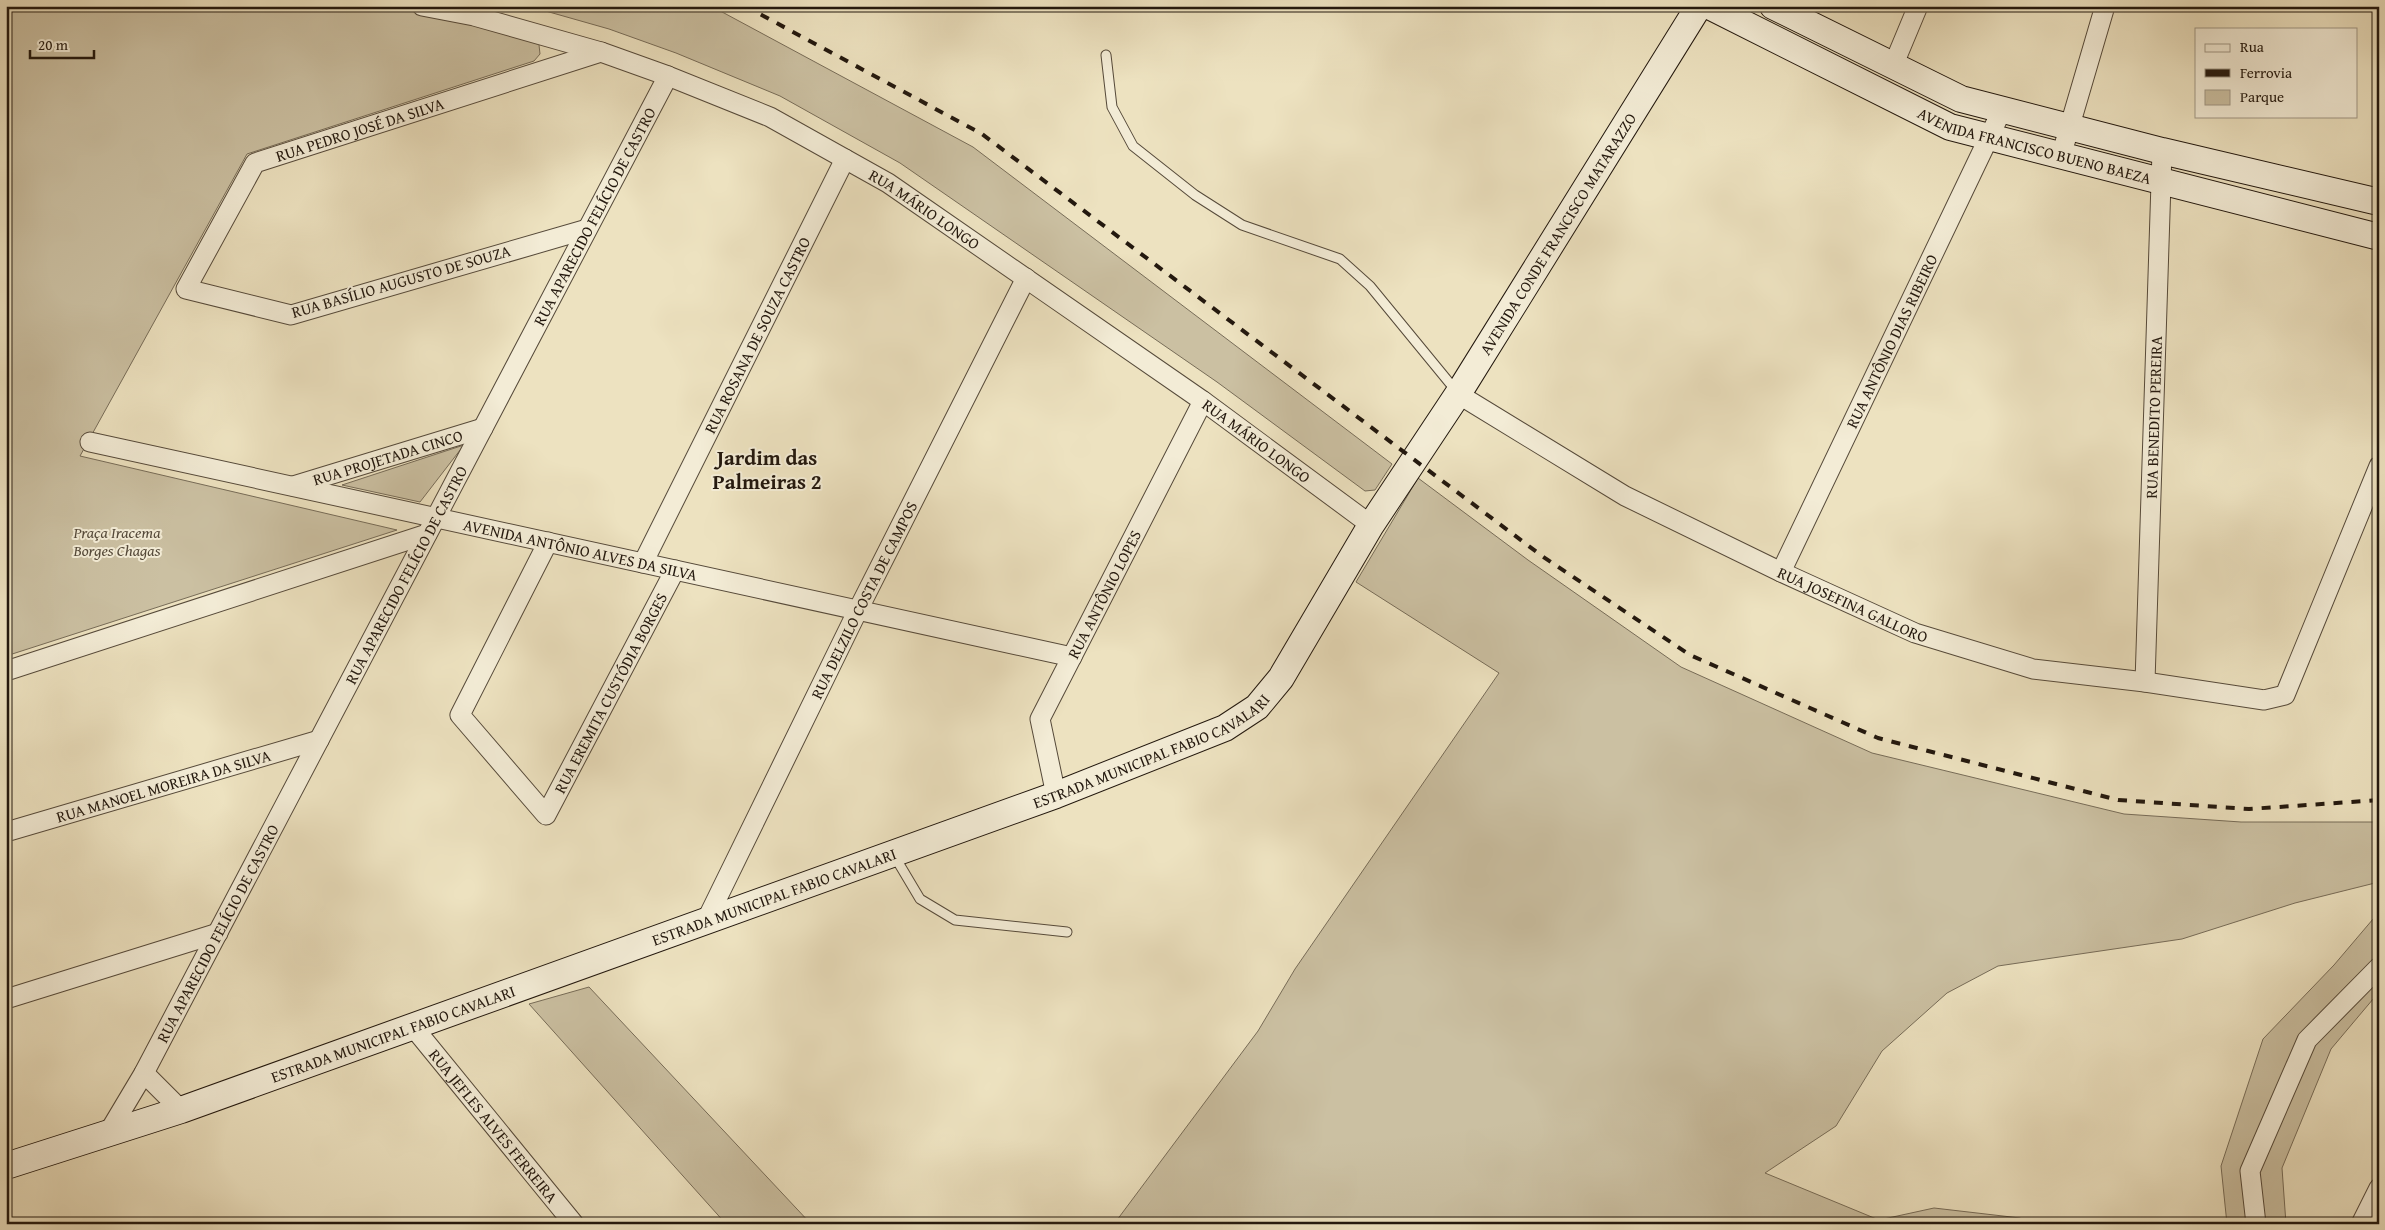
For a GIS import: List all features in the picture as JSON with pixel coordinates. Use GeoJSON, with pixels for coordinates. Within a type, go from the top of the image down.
{"type":"FeatureCollection","features":[{"type":"Feature","properties":{"kind":"street","name":"RUA MÁRIO LONGO"},"geometry":{"type":"LineString","coordinates":[[422,6],[474,16],[601,52],[668,76],[770,118],[845,159],[888,183],[1026,278],[1203,402],[1372,526]]}},
{"type":"Feature","properties":{"kind":"street","name":"AVENIDA CONDE FRANCISCO MATARAZZO"},"geometry":{"type":"LineString","coordinates":[[1414,460],[1458,394],[1698,6]]}},
{"type":"Feature","properties":{"kind":"street","name":"AVENIDA FRANCISCO BUENO BAEZA"},"geometry":{"type":"LineString","coordinates":[[1710,6],[1950,127],[2379,237]]}},
{"type":"Feature","properties":{"kind":"street","name":"AVENIDA FRANCISCO BUENO BAEZA"},"geometry":{"type":"LineString","coordinates":[[1773,6],[1961,99],[2162,151],[2379,202]]}},
{"type":"Feature","properties":{"kind":"street"},"geometry":{"type":"LineString","coordinates":[[2061,156],[2105,6]]}},
{"type":"Feature","properties":{"kind":"street"},"geometry":{"type":"LineString","coordinates":[[1894,66],[1917,10]]}},
{"type":"Feature","properties":{"kind":"street","name":"RUA PEDRO JOSÉ DA SILVA"},"geometry":{"type":"LineString","coordinates":[[186,289],[255,163],[601,52]]}},
{"type":"Feature","properties":{"kind":"street","name":"RUA APARECIDO FELÍCIO DE CASTRO"},"geometry":{"type":"LineString","coordinates":[[107,1135],[144,1073],[668,76]]}},
{"type":"Feature","properties":{"kind":"street","name":"RUA ANTÔNIO DIAS RIBEIRO"},"geometry":{"type":"LineString","coordinates":[[1781,572],[2002,110]]}},
{"type":"Feature","properties":{"kind":"street","name":"RUA BENEDITO PEREIRA"},"geometry":{"type":"LineString","coordinates":[[2145,682],[2162,151]]}},
{"type":"Feature","properties":{"kind":"street","name":"RUA ROSANA DE SOUZA CASTRO"},"geometry":{"type":"LineString","coordinates":[[643,563],[845,159]]}},
{"type":"Feature","properties":{"kind":"street","name":"RUA BASÍLIO AUGUSTO DE SOUZA"},"geometry":{"type":"LineString","coordinates":[[186,289],[291,315],[587,229]]}},
{"type":"Feature","properties":{"kind":"street","name":"RUA DELZILO COSTA DE CAMPOS"},"geometry":{"type":"LineString","coordinates":[[705,923],[858,610],[1026,278]]}},
{"type":"Feature","properties":{"kind":"street","name":"RUA JOSEFINA GALLORO"},"geometry":{"type":"LineString","coordinates":[[1458,394],[1625,496],[1781,572],[1915,633],[2024,666],[2264,700],[2285,695],[2379,466]]}},
{"type":"Feature","properties":{"kind":"street","name":"RUA ANTÔNIO LOPES"},"geometry":{"type":"LineString","coordinates":[[1056,795],[1040,719],[1203,402]]}},
{"type":"Feature","properties":{"kind":"street","name":"RUA PROJETADA CINCO"},"geometry":{"type":"LineString","coordinates":[[292,486],[482,428]]}},
{"type":"Feature","properties":{"kind":"street","name":"AVENIDA ANTÔNIO ALVES DA SILVA"},"geometry":{"type":"LineString","coordinates":[[90,442],[292,486],[432,526],[548,542],[1072,657]]}},
{"type":"Feature","properties":{"kind":"street","name":"ESTRADA MUNICIPAL FABIO CAVALARI"},"geometry":{"type":"LineString","coordinates":[[6,1166],[181,1110],[414,1028],[1056,795],[1225,728],[1257,707],[1281,678],[1414,460]]}},
{"type":"Feature","properties":{"kind":"street"},"geometry":{"type":"LineString","coordinates":[[6,671],[432,526]]}},
{"type":"Feature","properties":{"kind":"street","name":"RUA EREMITA CUSTÓDIA BORGES"},"geometry":{"type":"LineString","coordinates":[[548,542],[460,715],[546,815],[675,570]]}},
{"type":"Feature","properties":{"kind":"street","name":"RUA MANOEL MOREIRA DA SILVA"},"geometry":{"type":"LineString","coordinates":[[6,832],[319,740]]}},
{"type":"Feature","properties":{"kind":"street"},"geometry":{"type":"LineString","coordinates":[[6,999],[218,933]]}},
{"type":"Feature","properties":{"kind":"street"},"geometry":{"type":"LineString","coordinates":[[2256,1224],[2250,1171],[2307,1040],[2379,967]]}},
{"type":"Feature","properties":{"kind":"street","name":"RUA JEFLES ALVES FERREIRA"},"geometry":{"type":"LineString","coordinates":[[414,1028],[574,1224]]}},
{"type":"Feature","properties":{"kind":"street"},"geometry":{"type":"LineString","coordinates":[[144,1073],[181,1110]]}},
{"type":"Feature","properties":{"kind":"street"},"geometry":{"type":"LineString","coordinates":[[2361,1224],[2379,1188]]}},
{"type":"Feature","properties":{"kind":"lane"},"geometry":{"type":"LineString","coordinates":[[1106,56],[1112,107],[1133,146],[1195,195],[1242,225],[1340,259],[1370,286],[1458,394]]}},
{"type":"Feature","properties":{"kind":"lane"},"geometry":{"type":"LineString","coordinates":[[894,854],[920,899],[955,920],[1067,932]]}},
{"type":"Feature","properties":{"kind":"green space","name":"Praça Iracema Borges Chagas"},"geometry":{"type":"Polygon","coordinates":[[[6,6],[387,6],[473,22],[536,41],[539,45],[540,54],[534,61],[247,154],[80,456],[397,530],[6,656],[6,6]]]}},
{"type":"Feature","properties":{"kind":"green space"},"geometry":{"type":"Polygon","coordinates":[[[528,6],[711,6],[973,147],[1392,464],[1375,490],[1365,491],[1217,382],[900,163],[780,96],[676,53],[609,29],[528,6]]]}},
{"type":"Feature","properties":{"kind":"green space"},"geometry":{"type":"Polygon","coordinates":[[[464,445],[420,502],[342,485],[464,445]]]}},
{"type":"Feature","properties":{"kind":"green space"},"geometry":{"type":"Polygon","coordinates":[[[1418,478],[1528,560],[1681,667],[1872,753],[2124,814],[2241,822],[2379,822],[2379,882],[2295,903],[2182,939],[1998,966],[1947,993],[1882,1051],[1836,1126],[1765,1173],[1879,1220],[1934,1208],[2020,1218],[2031,1224],[1114,1224],[1258,1031],[1295,969],[1499,673],[1356,582],[1418,478]]]}},
{"type":"Feature","properties":{"kind":"green space"},"geometry":{"type":"Polygon","coordinates":[[[2379,912],[2379,992],[2331,1049],[2282,1168],[2286,1224],[2227,1224],[2221,1166],[2263,1039],[2334,965],[2379,912]]]}},
{"type":"Feature","properties":{"kind":"green space"},"geometry":{"type":"Polygon","coordinates":[[[589,987],[811,1224],[726,1224],[529,1004],[589,987]]]}},
{"type":"Feature","properties":{"kind":"railway"},"geometry":{"type":"LineString","coordinates":[[745,6],[982,134],[1542,556],[1690,655],[1878,738],[2118,800],[2249,809],[2379,800]]}},
{"type":"Feature","properties":{"kind":"district","name":"Jardim das Palmeiras 2"},"geometry":{"type":"Point","coordinates":[767,470]}}]}
